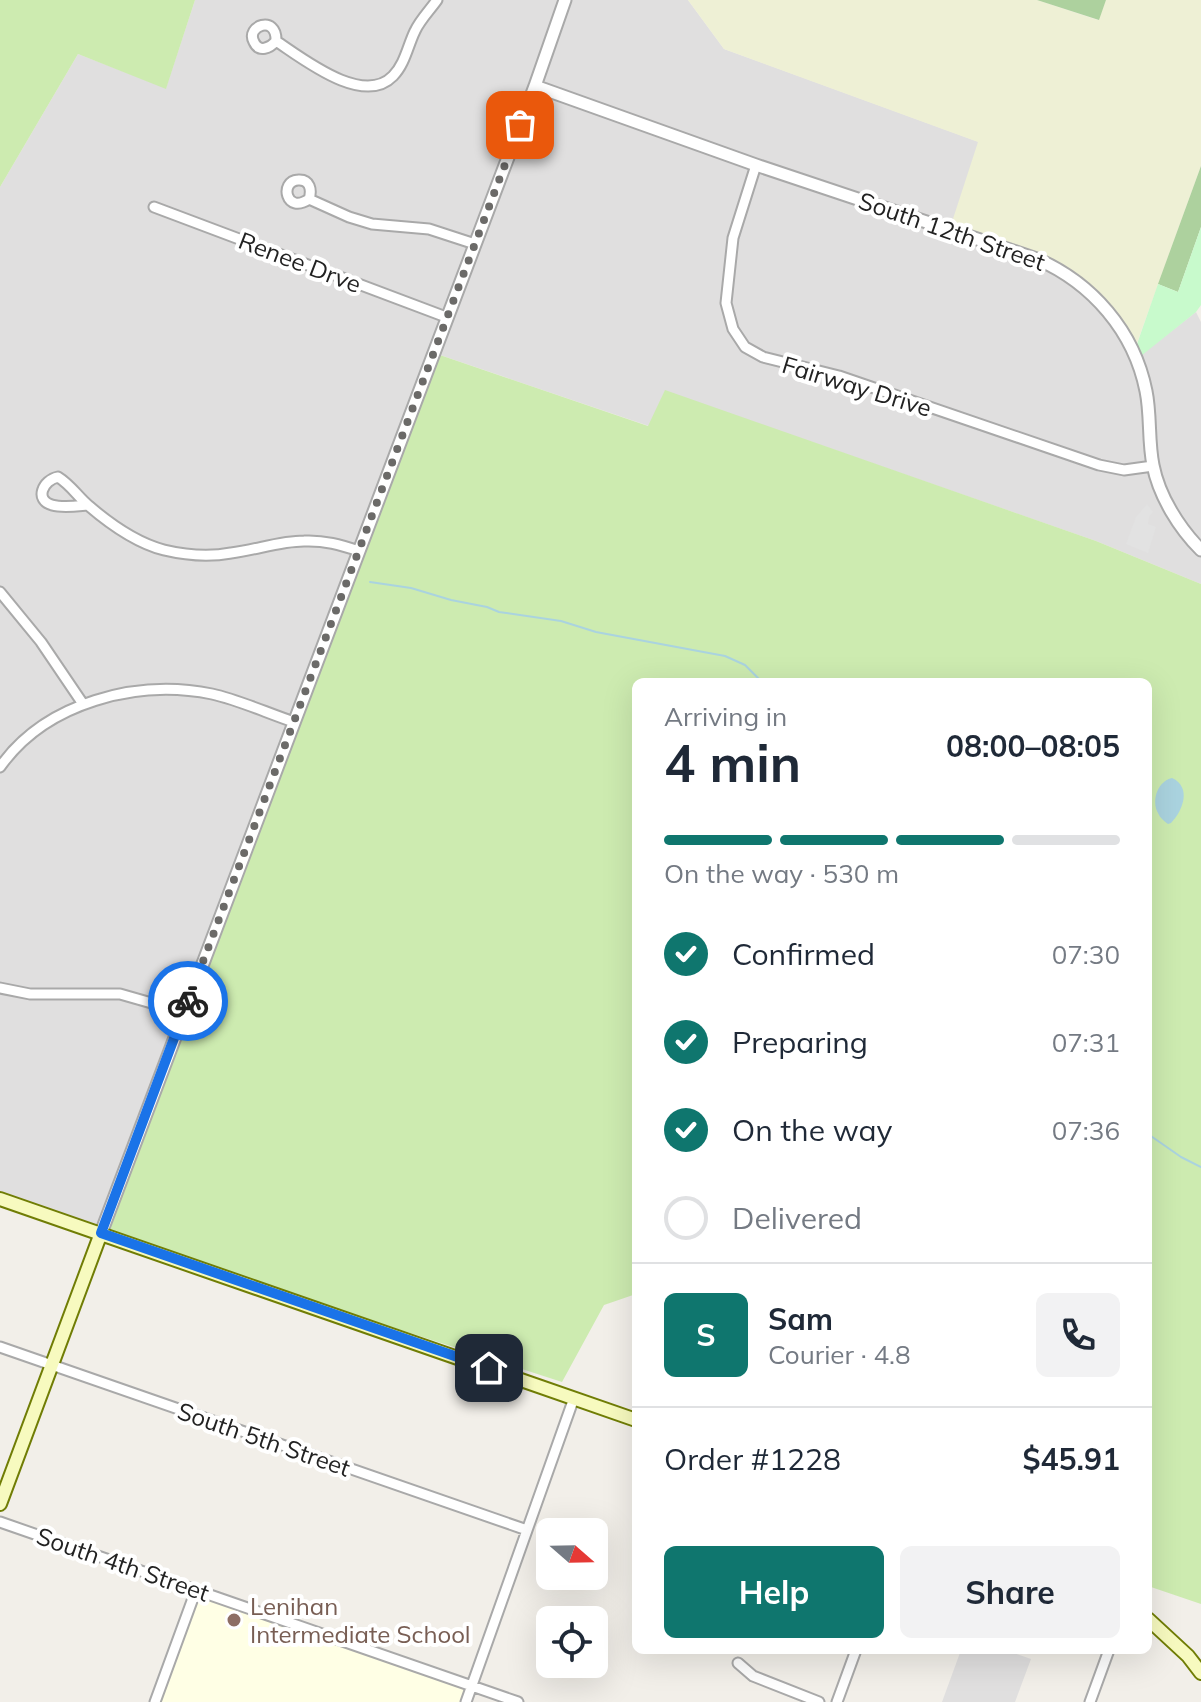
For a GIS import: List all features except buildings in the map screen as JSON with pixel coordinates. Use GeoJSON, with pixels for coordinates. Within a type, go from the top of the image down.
{"type":"FeatureCollection","features":[{"type":"Feature","properties":{"kind":"main road"},"geometry":{"type":"LineString","coordinates":[[0,1199],[632,1419]]}},
{"type":"Feature","properties":{"kind":"main road"},"geometry":{"type":"LineString","coordinates":[[0,1501],[101,1233]]}},
{"type":"Feature","properties":{"kind":"main road"},"geometry":{"type":"LineString","coordinates":[[1152,1623],[1198,1670]]}},
{"type":"Feature","properties":{"kind":"street"},"geometry":{"type":"LineString","coordinates":[[276,41],[330,77],[358,84],[382,84],[401,65],[416,27],[437,0]]}},
{"type":"Feature","properties":{"kind":"street"},"geometry":{"type":"LineString","coordinates":[[101,1233],[565,0]]}},
{"type":"Feature","properties":{"kind":"street","name":"South 12th Street"},"geometry":{"type":"LineString","coordinates":[[535,86],[756,165],[1015,251],[1070,276],[1110,314],[1134,351],[1147,393],[1153,466],[1173,512],[1201,550]]}},
{"type":"Feature","properties":{"kind":"street","name":"Fairway Drive"},"geometry":{"type":"LineString","coordinates":[[756,165],[733,238],[726,303],[733,329],[745,347],[763,357],[839,376],[1099,465],[1124,470],[1153,466]]}},
{"type":"Feature","properties":{"kind":"street"},"geometry":{"type":"LineString","coordinates":[[309,199],[372,224],[429,229],[475,244]]}},
{"type":"Feature","properties":{"kind":"street","name":"Renee Drve"},"geometry":{"type":"LineString","coordinates":[[154,207],[446,317]]}},
{"type":"Feature","properties":{"kind":"street"},"geometry":{"type":"LineString","coordinates":[[87,505],[49,504],[41,494],[51,478],[58,477],[75,489],[87,505],[140,541],[172,551],[227,554],[305,541],[328,542],[359,551]]}},
{"type":"Feature","properties":{"kind":"street"},"geometry":{"type":"LineString","coordinates":[[0,592],[41,642],[83,704]]}},
{"type":"Feature","properties":{"kind":"street"},"geometry":{"type":"LineString","coordinates":[[0,767],[16,747],[55,717],[83,704],[157,688],[215,695],[294,722]]}},
{"type":"Feature","properties":{"kind":"street"},"geometry":{"type":"LineString","coordinates":[[0,988],[30,994],[120,994],[183,1012]]}},
{"type":"Feature","properties":{"kind":"street","name":"South 5th Street"},"geometry":{"type":"LineString","coordinates":[[0,1347],[527,1530]]}},
{"type":"Feature","properties":{"kind":"street"},"geometry":{"type":"LineString","coordinates":[[466,1702],[574,1398]]}},
{"type":"Feature","properties":{"kind":"street","name":"South 4th Street"},"geometry":{"type":"LineString","coordinates":[[0,1522],[518,1702]]}},
{"type":"Feature","properties":{"kind":"street"},"geometry":{"type":"LineString","coordinates":[[155,1702],[196,1590]]}},
{"type":"Feature","properties":{"kind":"street"},"geometry":{"type":"LineString","coordinates":[[837,1702],[855,1654]]}},
{"type":"Feature","properties":{"kind":"street"},"geometry":{"type":"LineString","coordinates":[[1090,1702],[1108,1654]]}},
{"type":"Feature","properties":{"kind":"street"},"geometry":{"type":"LineString","coordinates":[[738,1663],[753,1676],[819,1702]]}},
{"type":"Feature","properties":{"kind":"shaded area"},"geometry":{"type":"Polygon","coordinates":[[[195,0],[688,0],[724,49],[979,142],[1070,276],[1140,356],[1196,312],[1201,322],[1201,584],[1096,541],[665,391],[649,426],[434,353],[101,1233],[0,1198],[0,187],[78,54],[166,88],[195,0]]]}},
{"type":"Feature","properties":{"kind":"shaded area"},"geometry":{"type":"Polygon","coordinates":[[[688,0],[1037,0],[1098,20],[1106,0],[1201,0],[1201,166],[1134,351],[1122,331],[1070,276],[950,228],[978,142],[724,49],[688,0]]]}},
{"type":"Feature","properties":{"kind":"shaded area"},"geometry":{"type":"Polygon","coordinates":[[[1147,504],[1153,512],[1148,524],[1156,527],[1148,553],[1126,544],[1136,517],[1147,504]]]}},
{"type":"Feature","properties":{"kind":"shaded area","name":"Lenihan Intermediate School"},"geometry":{"type":"Polygon","coordinates":[[[196,1590],[472,1686],[466,1702],[155,1702],[196,1590]]]}},
{"type":"Feature","properties":{"kind":"shaded area"},"geometry":{"type":"Polygon","coordinates":[[[960,1654],[1017,1654],[1031,1659],[1015,1702],[942,1702],[960,1654]]]}},
{"type":"Feature","properties":{"kind":"green space"},"geometry":{"type":"Polygon","coordinates":[[[0,0],[195,0],[166,89],[78,54],[0,187],[0,0]]]}},
{"type":"Feature","properties":{"kind":"green space"},"geometry":{"type":"Polygon","coordinates":[[[1037,0],[1106,0],[1099,20],[1037,0]]]}},
{"type":"Feature","properties":{"kind":"green space"},"geometry":{"type":"Polygon","coordinates":[[[1201,166],[1201,227],[1178,292],[1158,284],[1201,166]]]}},
{"type":"Feature","properties":{"kind":"green space"},"geometry":{"type":"Polygon","coordinates":[[[1201,227],[1201,305],[1141,356],[1137,344],[1158,284],[1178,292],[1201,227]]]}},
{"type":"Feature","properties":{"kind":"green space"},"geometry":{"type":"Polygon","coordinates":[[[434,353],[648,426],[665,390],[1096,541],[1201,584],[1201,1604],[1152,1587],[1152,678],[632,678],[632,1295],[604,1305],[562,1382],[101,1233],[434,353]]]}},
{"type":"Feature","properties":{"kind":"water"},"geometry":{"type":"Polygon","coordinates":[[[1172,778],[1182,787],[1184,799],[1179,812],[1168,824],[1158,813],[1156,797],[1163,783],[1172,778]]]}},
{"type":"Feature","properties":{"kind":"waterway"},"geometry":{"type":"LineString","coordinates":[[370,582],[411,588],[499,612],[561,621],[596,632],[725,656],[745,665],[758,678]]}},
{"type":"Feature","properties":{"kind":"waterway"},"geometry":{"type":"LineString","coordinates":[[1152,1137],[1201,1167]]}},
{"type":"Feature","properties":{"kind":"way so far"},"geometry":{"type":"LineString","coordinates":[[188,1001],[520,125]]}},
{"type":"Feature","properties":{"kind":"place","name":"Lenihan Intermediate School"},"geometry":{"type":"Point","coordinates":[234,1620]}},
{"type":"Feature","properties":{"kind":"route"},"geometry":{"type":"LineString","coordinates":[[188,1001],[101,1233],[489,1368]]}}]}
